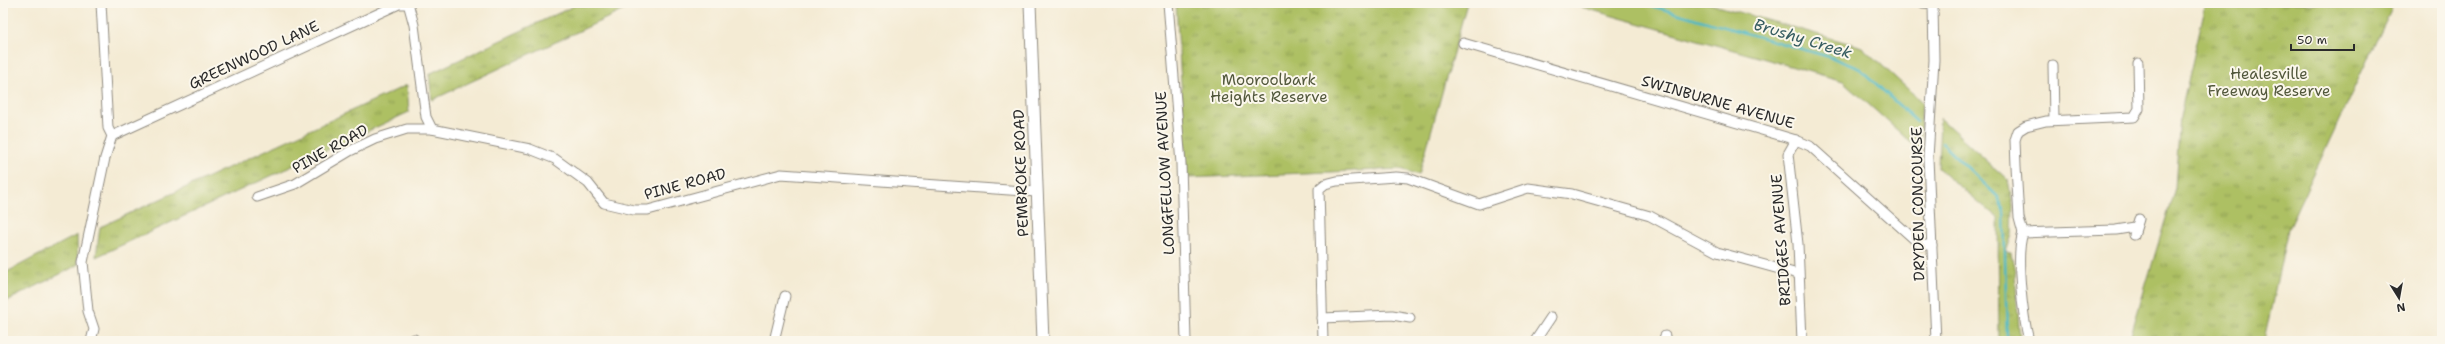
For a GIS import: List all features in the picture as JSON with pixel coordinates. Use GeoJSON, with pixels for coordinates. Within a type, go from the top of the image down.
{"type":"FeatureCollection","features":[{"type":"Feature","properties":{"kind":"street"},"geometry":{"type":"LineString","coordinates":[[91,341],[94,329],[88,311],[87,280],[84,275],[83,262],[105,158],[112,136],[108,128],[101,3]]}},
{"type":"Feature","properties":{"kind":"street"},"geometry":{"type":"LineString","coordinates":[[408,3],[414,25],[426,117],[432,129]]}},
{"type":"Feature","properties":{"kind":"street","name":"GREENWOOD LANE"},"geometry":{"type":"LineString","coordinates":[[112,136],[399,4],[408,3]]}},
{"type":"Feature","properties":{"kind":"street","name":"PEMBROKE ROAD"},"geometry":{"type":"LineString","coordinates":[[1030,3],[1043,341]]}},
{"type":"Feature","properties":{"kind":"street","name":"LONGFELLOW AVENUE"},"geometry":{"type":"LineString","coordinates":[[1168,3],[1182,164],[1186,341]]}},
{"type":"Feature","properties":{"kind":"street","name":"DRYDEN CONCOURSE"},"geometry":{"type":"LineString","coordinates":[[1923,3],[1933,4],[1934,70],[1928,150],[1936,341]]}},
{"type":"Feature","properties":{"kind":"street","name":"SWINBURNE AVENUE"},"geometry":{"type":"LineString","coordinates":[[1463,43],[1796,140],[1810,146],[1915,240],[1923,245],[1932,245]]}},
{"type":"Feature","properties":{"kind":"street"},"geometry":{"type":"LineString","coordinates":[[2029,341],[2023,318],[2019,251],[2023,233],[2019,218],[2016,135],[2026,126],[2054,120],[2134,117],[2139,109],[2138,63]]}},
{"type":"Feature","properties":{"kind":"street"},"geometry":{"type":"LineString","coordinates":[[2053,65],[2054,120]]}},
{"type":"Feature","properties":{"kind":"street","name":"PINE ROAD"},"geometry":{"type":"LineString","coordinates":[[257,197],[295,184],[350,151],[375,139],[407,129],[432,129],[530,149],[555,159],[588,183],[604,203],[634,210],[648,210],[781,174],[1037,192]]}},
{"type":"Feature","properties":{"kind":"street","name":"BRIDGES AVENUE"},"geometry":{"type":"LineString","coordinates":[[1796,140],[1788,154],[1798,244],[1798,274],[1802,341]]}},
{"type":"Feature","properties":{"kind":"street"},"geometry":{"type":"LineString","coordinates":[[1322,341],[1318,189],[1325,184],[1337,181],[1396,177],[1408,178],[1472,203],[1479,204],[1528,188],[1572,194],[1650,216],[1717,252],[1798,274]]}},
{"type":"Feature","properties":{"kind":"street"},"geometry":{"type":"LineString","coordinates":[[2023,233],[2040,231],[2116,230],[2136,227]]}},
{"type":"Feature","properties":{"kind":"street"},"geometry":{"type":"LineString","coordinates":[[774,341],[785,296]]}},
{"type":"Feature","properties":{"kind":"street"},"geometry":{"type":"LineString","coordinates":[[1322,318],[1392,315],[1410,318]]}},
{"type":"Feature","properties":{"kind":"street"},"geometry":{"type":"LineString","coordinates":[[1536,341],[1551,316]]}},
{"type":"Feature","properties":{"kind":"green space"},"geometry":{"type":"Polygon","coordinates":[[[580,3],[639,3],[432,100],[429,74],[580,3]]]}},
{"type":"Feature","properties":{"kind":"green space","name":"Mooroolbark Heights Reserve"},"geometry":{"type":"Polygon","coordinates":[[[1176,3],[1467,3],[1419,175],[1401,169],[1187,178],[1176,3]]]}},
{"type":"Feature","properties":{"kind":"green space"},"geometry":{"type":"Polygon","coordinates":[[[1567,3],[1707,3],[1862,47],[1922,102],[1919,150],[1843,81],[1567,3]]]}},
{"type":"Feature","properties":{"kind":"green space","name":"Healesville Freeway Reserve"},"geometry":{"type":"Polygon","coordinates":[[[2206,3],[2394,3],[2288,229],[2264,341],[2129,341],[2175,188],[2180,116],[2206,3]]]}},
{"type":"Feature","properties":{"kind":"green space"},"geometry":{"type":"Polygon","coordinates":[[[407,85],[409,112],[96,257],[100,227],[407,85]]]}},
{"type":"Feature","properties":{"kind":"green space"},"geometry":{"type":"Polygon","coordinates":[[[1940,118],[2008,180],[2013,205],[2012,235],[2006,252],[2011,253],[2015,273],[2020,341],[1999,341],[1998,218],[1938,168],[1940,118]]]}},
{"type":"Feature","properties":{"kind":"green space"},"geometry":{"type":"Polygon","coordinates":[[[77,235],[78,265],[3,303],[3,274],[77,235]]]}},
{"type":"Feature","properties":{"kind":"waterway","name":"Brushy Creek"},"geometry":{"type":"LineString","coordinates":[[1641,3],[1833,58],[1860,69],[1917,122]]}},
{"type":"Feature","properties":{"kind":"waterway","name":"Brushy Creek"},"geometry":{"type":"LineString","coordinates":[[1942,143],[1998,197],[2004,212],[2007,341]]}}]}
